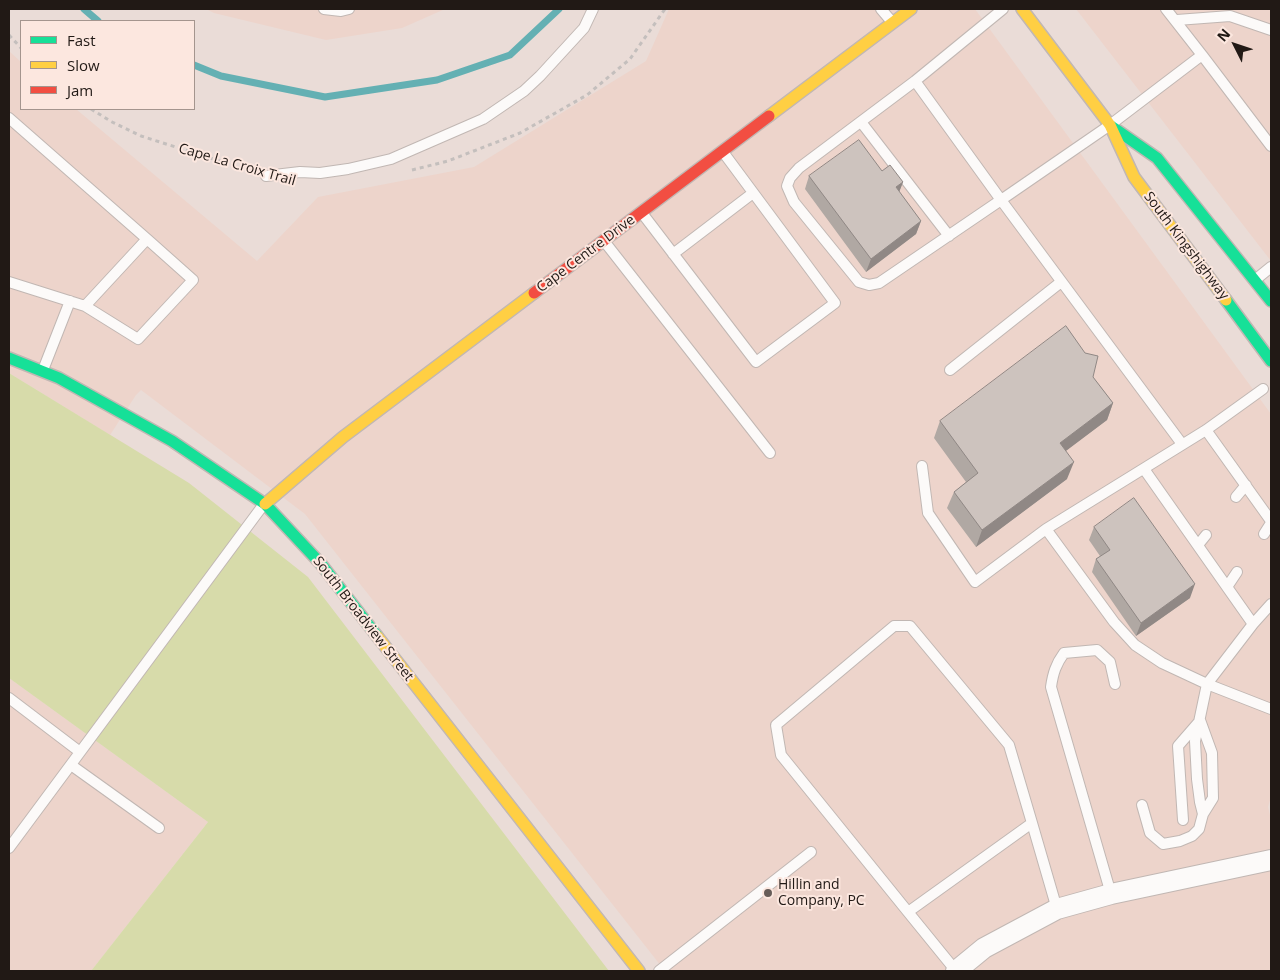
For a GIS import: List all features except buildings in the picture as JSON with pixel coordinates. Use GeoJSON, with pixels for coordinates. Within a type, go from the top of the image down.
{"type":"FeatureCollection","features":[{"type":"Feature","properties":{"kind":"street","name":"Cape Centre Drive"},"geometry":{"type":"LineString","coordinates":[[265,504],[343,436],[911,9]]}},
{"type":"Feature","properties":{"kind":"street","name":"South Kingshighway"},"geometry":{"type":"LineString","coordinates":[[1022,9],[1110,125],[1134,177],[1271,361]]}},
{"type":"Feature","properties":{"kind":"street","name":"South Kingshighway"},"geometry":{"type":"LineString","coordinates":[[1110,125],[1158,158],[1271,301]]}},
{"type":"Feature","properties":{"kind":"street","name":"South Broadview Street"},"geometry":{"type":"LineString","coordinates":[[9,358],[59,378],[172,441],[265,504],[321,564],[639,971]]}},
{"type":"Feature","properties":{"kind":"street"},"geometry":{"type":"LineString","coordinates":[[956,971],[984,948],[1058,909],[1111,894],[1271,860]]}},
{"type":"Feature","properties":{"kind":"lane"},"geometry":{"type":"LineString","coordinates":[[324,9],[341,11],[349,9]]}},
{"type":"Feature","properties":{"kind":"lane"},"geometry":{"type":"LineString","coordinates":[[266,176],[300,172],[320,173],[348,169],[392,158],[483,119],[524,91],[540,76],[584,28],[593,9]]}},
{"type":"Feature","properties":{"kind":"lane"},"geometry":{"type":"LineString","coordinates":[[881,9],[892,23]]}},
{"type":"Feature","properties":{"kind":"lane"},"geometry":{"type":"LineString","coordinates":[[1002,9],[916,81],[800,168],[790,178],[787,186],[794,202],[859,282],[869,285],[879,283],[1110,125],[1202,55]]}},
{"type":"Feature","properties":{"kind":"lane"},"geometry":{"type":"LineString","coordinates":[[1166,9],[1177,20],[1271,146]]}},
{"type":"Feature","properties":{"kind":"lane"},"geometry":{"type":"LineString","coordinates":[[1177,20],[1230,16],[1271,30]]}},
{"type":"Feature","properties":{"kind":"lane"},"geometry":{"type":"LineString","coordinates":[[916,81],[1061,282],[1182,444]]}},
{"type":"Feature","properties":{"kind":"lane"},"geometry":{"type":"LineString","coordinates":[[9,118],[193,280],[138,339],[85,306],[9,282]]}},
{"type":"Feature","properties":{"kind":"lane"},"geometry":{"type":"LineString","coordinates":[[860,122],[948,236]]}},
{"type":"Feature","properties":{"kind":"lane"},"geometry":{"type":"LineString","coordinates":[[642,213],[756,362],[835,303],[722,151]]}},
{"type":"Feature","properties":{"kind":"lane"},"geometry":{"type":"LineString","coordinates":[[673,254],[753,193]]}},
{"type":"Feature","properties":{"kind":"lane"},"geometry":{"type":"LineString","coordinates":[[85,306],[147,239]]}},
{"type":"Feature","properties":{"kind":"lane"},"geometry":{"type":"LineString","coordinates":[[604,241],[770,453]]}},
{"type":"Feature","properties":{"kind":"lane"},"geometry":{"type":"LineString","coordinates":[[1255,280],[1271,267]]}},
{"type":"Feature","properties":{"kind":"lane"},"geometry":{"type":"LineString","coordinates":[[950,370],[1061,282]]}},
{"type":"Feature","properties":{"kind":"lane"},"geometry":{"type":"LineString","coordinates":[[42,371],[70,301]]}},
{"type":"Feature","properties":{"kind":"lane"},"geometry":{"type":"LineString","coordinates":[[922,466],[928,513],[975,582],[1046,529],[1206,430],[1262,388]]}},
{"type":"Feature","properties":{"kind":"lane"},"geometry":{"type":"LineString","coordinates":[[1206,430],[1271,522],[1264,534]]}},
{"type":"Feature","properties":{"kind":"lane"},"geometry":{"type":"LineString","coordinates":[[1144,469],[1253,624]]}},
{"type":"Feature","properties":{"kind":"lane"},"geometry":{"type":"LineString","coordinates":[[1236,497],[1246,485]]}},
{"type":"Feature","properties":{"kind":"lane"},"geometry":{"type":"LineString","coordinates":[[9,848],[265,504]]}},
{"type":"Feature","properties":{"kind":"lane"},"geometry":{"type":"LineString","coordinates":[[1046,529],[1114,622],[1135,645],[1162,663],[1207,684],[1271,709]]}},
{"type":"Feature","properties":{"kind":"lane"},"geometry":{"type":"LineString","coordinates":[[1198,545],[1206,534]]}},
{"type":"Feature","properties":{"kind":"lane"},"geometry":{"type":"LineString","coordinates":[[1227,586],[1237,572]]}},
{"type":"Feature","properties":{"kind":"lane"},"geometry":{"type":"LineString","coordinates":[[1203,814],[1197,779],[1195,741],[1207,684],[1253,624],[1271,604]]}},
{"type":"Feature","properties":{"kind":"lane"},"geometry":{"type":"LineString","coordinates":[[956,971],[781,755],[776,725],[894,626],[910,626],[1009,745],[1058,909]]}},
{"type":"Feature","properties":{"kind":"lane"},"geometry":{"type":"LineString","coordinates":[[1111,894],[1051,686],[1053,672],[1064,654],[1097,650],[1110,662],[1115,684]]}},
{"type":"Feature","properties":{"kind":"lane"},"geometry":{"type":"LineString","coordinates":[[9,698],[80,752]]}},
{"type":"Feature","properties":{"kind":"lane"},"geometry":{"type":"LineString","coordinates":[[1142,805],[1150,833],[1163,844],[1192,836],[1199,829],[1203,814],[1213,798],[1212,762],[1209,743],[1200,720]]}},
{"type":"Feature","properties":{"kind":"lane"},"geometry":{"type":"LineString","coordinates":[[1183,820],[1178,746],[1200,720]]}},
{"type":"Feature","properties":{"kind":"lane"},"geometry":{"type":"LineString","coordinates":[[71,765],[160,828]]}},
{"type":"Feature","properties":{"kind":"lane"},"geometry":{"type":"LineString","coordinates":[[908,912],[1032,823]]}},
{"type":"Feature","properties":{"kind":"lane"},"geometry":{"type":"LineString","coordinates":[[659,971],[811,852]]}},
{"type":"Feature","properties":{"kind":"path"},"geometry":{"type":"LineString","coordinates":[[411,170],[448,161],[520,133],[587,95],[630,59],[665,9]]}},
{"type":"Feature","properties":{"kind":"path"},"geometry":{"type":"LineString","coordinates":[[9,36],[20,47]]}},
{"type":"Feature","properties":{"kind":"path","name":"Cape La Croix Trail"},"geometry":{"type":"LineString","coordinates":[[93,110],[141,136],[266,176]]}},
{"type":"Feature","properties":{"kind":"shaded area"},"geometry":{"type":"Polygon","coordinates":[[[206,9],[445,9],[402,28],[326,40],[214,13],[206,9]]]}},
{"type":"Feature","properties":{"kind":"shaded area"},"geometry":{"type":"Polygon","coordinates":[[[669,9],[975,9],[1271,414],[1271,797],[1268,807],[1271,819],[1271,971],[665,971],[305,514],[141,390],[110,435],[9,373],[9,51],[20,61],[20,110],[77,110],[257,261],[318,197],[474,167],[646,61],[669,9]]]}},
{"type":"Feature","properties":{"kind":"shaded area"},"geometry":{"type":"Polygon","coordinates":[[[1076,9],[1271,9],[1271,261],[1076,9]]]}},
{"type":"Feature","properties":{"kind":"shaded area"},"geometry":{"type":"Polygon","coordinates":[[[9,678],[208,822],[91,971],[9,971],[9,678]]]}},
{"type":"Feature","properties":{"kind":"green space"},"geometry":{"type":"Polygon","coordinates":[[[9,373],[189,483],[308,577],[609,971],[91,971],[208,822],[9,678],[9,373]]]}},
{"type":"Feature","properties":{"kind":"waterway"},"geometry":{"type":"LineString","coordinates":[[84,9],[97,20]]}},
{"type":"Feature","properties":{"kind":"waterway"},"geometry":{"type":"LineString","coordinates":[[195,65],[221,76],[325,97],[437,80],[510,55],[559,9]]}},
{"type":"Feature","properties":{"kind":"traffic: fast"},"geometry":{"type":"LineString","coordinates":[[1111,126],[1157,158],[1271,301]]}},
{"type":"Feature","properties":{"kind":"traffic: fast"},"geometry":{"type":"LineString","coordinates":[[1226,300],[1271,361]]}},
{"type":"Feature","properties":{"kind":"traffic: fast"},"geometry":{"type":"LineString","coordinates":[[9,358],[59,378],[172,441],[265,504],[321,564],[377,636]]}},
{"type":"Feature","properties":{"kind":"traffic: slow"},"geometry":{"type":"LineString","coordinates":[[769,116],[911,9]]}},
{"type":"Feature","properties":{"kind":"traffic: slow"},"geometry":{"type":"LineString","coordinates":[[1022,9],[1110,125],[1134,177],[1226,300]]}},
{"type":"Feature","properties":{"kind":"traffic: slow"},"geometry":{"type":"LineString","coordinates":[[265,504],[343,437],[534,293]]}},
{"type":"Feature","properties":{"kind":"traffic: slow"},"geometry":{"type":"LineString","coordinates":[[377,636],[639,971]]}},
{"type":"Feature","properties":{"kind":"traffic: jam"},"geometry":{"type":"LineString","coordinates":[[534,293],[769,116]]}},
{"type":"Feature","properties":{"kind":"place","name":"Hillin and Company, PC"},"geometry":{"type":"Point","coordinates":[768,893]}}]}
